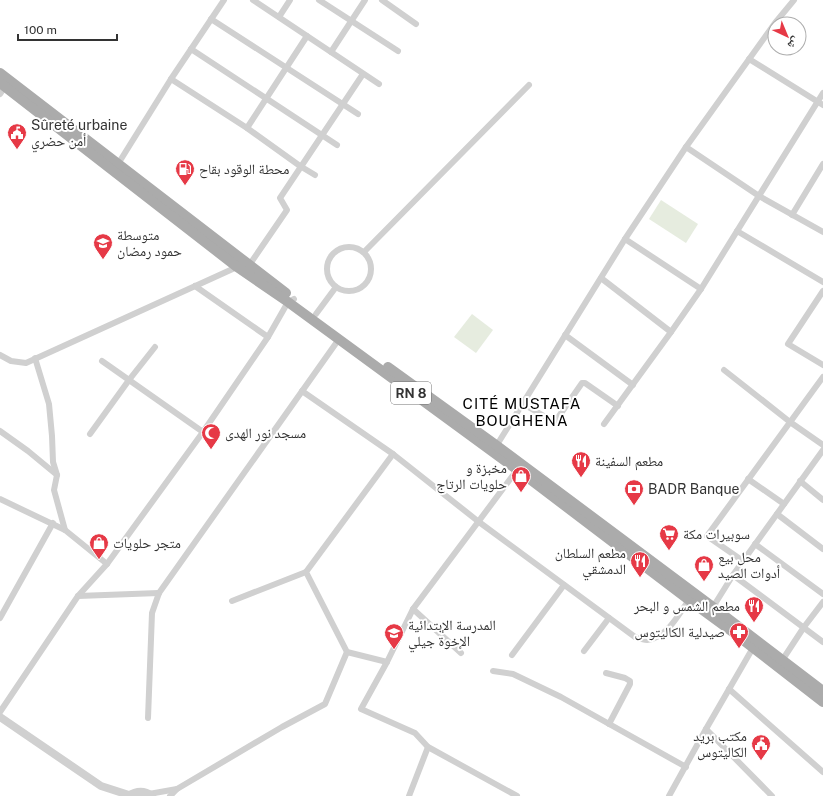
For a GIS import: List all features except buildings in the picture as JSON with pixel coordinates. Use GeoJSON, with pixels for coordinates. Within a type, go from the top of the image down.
{"type":"FeatureCollection","features":[{"type":"Feature","properties":{"kind":"main road","name":"RN 8"},"geometry":{"type":"LineString","coordinates":[[0,73],[4,86],[237,267],[316,314],[494,449],[517,470],[689,600],[755,644],[783,658],[823,691]]}},
{"type":"Feature","properties":{"kind":"main road","name":"RN 8"},"geometry":{"type":"LineString","coordinates":[[4,86],[118,164],[250,264],[339,339],[713,607],[823,702]]}},
{"type":"Feature","properties":{"kind":"street"},"geometry":{"type":"LineString","coordinates":[[118,164],[171,79],[224,0]]}},
{"type":"Feature","properties":{"kind":"street"},"geometry":{"type":"LineString","coordinates":[[253,0],[379,84]]}},
{"type":"Feature","properties":{"kind":"street"},"geometry":{"type":"LineString","coordinates":[[279,17],[290,0]]}},
{"type":"Feature","properties":{"kind":"street"},"geometry":{"type":"LineString","coordinates":[[319,0],[398,51]]}},
{"type":"Feature","properties":{"kind":"street"},"geometry":{"type":"LineString","coordinates":[[331,52],[365,0]]}},
{"type":"Feature","properties":{"kind":"street"},"geometry":{"type":"LineString","coordinates":[[382,0],[416,24]]}},
{"type":"Feature","properties":{"kind":"street"},"geometry":{"type":"LineString","coordinates":[[494,449],[625,239],[686,147],[749,59],[794,0]]}},
{"type":"Feature","properties":{"kind":"street"},"geometry":{"type":"LineString","coordinates":[[211,19],[358,114]]}},
{"type":"Feature","properties":{"kind":"street"},"geometry":{"type":"LineString","coordinates":[[246,128],[307,36]]}},
{"type":"Feature","properties":{"kind":"street"},"geometry":{"type":"LineString","coordinates":[[191,49],[337,145]]}},
{"type":"Feature","properties":{"kind":"street"},"geometry":{"type":"LineString","coordinates":[[749,59],[820,104]]}},
{"type":"Feature","properties":{"kind":"street"},"geometry":{"type":"LineString","coordinates":[[250,264],[287,210],[280,198],[363,74]]}},
{"type":"Feature","properties":{"kind":"street"},"geometry":{"type":"LineString","coordinates":[[171,79],[315,175]]}},
{"type":"Feature","properties":{"kind":"street"},"geometry":{"type":"LineString","coordinates":[[364,252],[529,85]]}},
{"type":"Feature","properties":{"kind":"street"},"geometry":{"type":"LineString","coordinates":[[604,424],[672,332],[701,289],[737,230],[820,104],[823,93]]}},
{"type":"Feature","properties":{"kind":"street"},"geometry":{"type":"LineString","coordinates":[[686,147],[759,196],[823,232]]}},
{"type":"Feature","properties":{"kind":"street"},"geometry":{"type":"LineString","coordinates":[[792,215],[823,164]]}},
{"type":"Feature","properties":{"kind":"street"},"geometry":{"type":"LineString","coordinates":[[737,230],[823,282]]}},
{"type":"Feature","properties":{"kind":"street"},"geometry":{"type":"LineString","coordinates":[[625,239],[701,289]]}},
{"type":"Feature","properties":{"kind":"street"},"geometry":{"type":"LineString","coordinates":[[342,248],[357,248],[364,252],[370,263],[371,270],[369,278],[365,284],[358,289],[350,291],[343,290],[336,286],[330,280],[328,273],[330,258],[335,252],[342,248]]}},
{"type":"Feature","properties":{"kind":"street"},"geometry":{"type":"LineString","coordinates":[[0,355],[11,361],[26,363],[237,267]]}},
{"type":"Feature","properties":{"kind":"street"},"geometry":{"type":"LineString","coordinates":[[601,278],[672,332]]}},
{"type":"Feature","properties":{"kind":"street"},"geometry":{"type":"LineString","coordinates":[[195,286],[268,337]]}},
{"type":"Feature","properties":{"kind":"street"},"geometry":{"type":"LineString","coordinates":[[316,314],[336,286]]}},
{"type":"Feature","properties":{"kind":"street"},"geometry":{"type":"LineString","coordinates":[[823,291],[788,344],[823,365]]}},
{"type":"Feature","properties":{"kind":"street"},"geometry":{"type":"LineString","coordinates":[[0,712],[78,596],[107,564],[203,432],[268,337],[291,300]]}},
{"type":"Feature","properties":{"kind":"street"},"geometry":{"type":"LineString","coordinates":[[565,335],[633,385]]}},
{"type":"Feature","properties":{"kind":"street"},"geometry":{"type":"LineString","coordinates":[[148,718],[152,613],[158,593],[339,339]]}},
{"type":"Feature","properties":{"kind":"street"},"geometry":{"type":"LineString","coordinates":[[90,434],[155,347]]}},
{"type":"Feature","properties":{"kind":"street"},"geometry":{"type":"LineString","coordinates":[[35,358],[49,404],[53,462],[57,475],[54,490],[65,530]]}},
{"type":"Feature","properties":{"kind":"street"},"geometry":{"type":"LineString","coordinates":[[102,361],[203,432]]}},
{"type":"Feature","properties":{"kind":"street"},"geometry":{"type":"LineString","coordinates":[[724,370],[823,446]]}},
{"type":"Feature","properties":{"kind":"street"},"geometry":{"type":"LineString","coordinates":[[744,561],[707,536],[823,377]]}},
{"type":"Feature","properties":{"kind":"street"},"geometry":{"type":"LineString","coordinates":[[523,404],[555,421],[558,419],[582,383],[585,383],[618,406]]}},
{"type":"Feature","properties":{"kind":"street"},"geometry":{"type":"LineString","coordinates":[[302,391],[393,454],[479,522],[635,637],[645,640],[656,638],[667,630],[689,600]]}},
{"type":"Feature","properties":{"kind":"street"},"geometry":{"type":"LineString","coordinates":[[0,431],[28,451],[57,475]]}},
{"type":"Feature","properties":{"kind":"street"},"geometry":{"type":"LineString","coordinates":[[713,607],[733,575],[800,481],[822,453]]}},
{"type":"Feature","properties":{"kind":"street"},"geometry":{"type":"LineString","coordinates":[[232,601],[306,572],[393,454]]}},
{"type":"Feature","properties":{"kind":"street"},"geometry":{"type":"LineString","coordinates":[[517,470],[413,609],[361,709],[415,733],[428,747],[517,796]]}},
{"type":"Feature","properties":{"kind":"street"},"geometry":{"type":"LineString","coordinates":[[748,479],[784,504]]}},
{"type":"Feature","properties":{"kind":"street"},"geometry":{"type":"LineString","coordinates":[[800,481],[823,500]]}},
{"type":"Feature","properties":{"kind":"street"},"geometry":{"type":"LineString","coordinates":[[0,499],[65,530],[107,564]]}},
{"type":"Feature","properties":{"kind":"street"},"geometry":{"type":"LineString","coordinates":[[777,514],[823,549]]}},
{"type":"Feature","properties":{"kind":"street"},"geometry":{"type":"LineString","coordinates":[[0,618],[53,523]]}},
{"type":"Feature","properties":{"kind":"street"},"geometry":{"type":"LineString","coordinates":[[755,544],[823,594]]}},
{"type":"Feature","properties":{"kind":"street"},"geometry":{"type":"LineString","coordinates":[[306,572],[347,652],[386,662]]}},
{"type":"Feature","properties":{"kind":"street"},"geometry":{"type":"LineString","coordinates":[[733,575],[823,642]]}},
{"type":"Feature","properties":{"kind":"street"},"geometry":{"type":"LineString","coordinates":[[512,655],[564,585]]}},
{"type":"Feature","properties":{"kind":"street"},"geometry":{"type":"LineString","coordinates":[[78,596],[158,593]]}},
{"type":"Feature","properties":{"kind":"street"},"geometry":{"type":"LineString","coordinates":[[783,658],[823,602]]}},
{"type":"Feature","properties":{"kind":"street"},"geometry":{"type":"LineString","coordinates":[[413,609],[460,653]]}},
{"type":"Feature","properties":{"kind":"street"},"geometry":{"type":"LineString","coordinates":[[584,651],[609,618]]}},
{"type":"Feature","properties":{"kind":"street"},"geometry":{"type":"LineString","coordinates":[[670,796],[706,729],[755,644]]}},
{"type":"Feature","properties":{"kind":"street"},"geometry":{"type":"LineString","coordinates":[[170,796],[177,789],[282,727],[325,704],[347,652]]}},
{"type":"Feature","properties":{"kind":"street"},"geometry":{"type":"LineString","coordinates":[[493,671],[512,674],[561,697],[686,766]]}},
{"type":"Feature","properties":{"kind":"street"},"geometry":{"type":"LineString","coordinates":[[606,673],[625,678],[630,681],[630,684],[609,724]]}},
{"type":"Feature","properties":{"kind":"street"},"geometry":{"type":"LineString","coordinates":[[729,689],[823,772]]}},
{"type":"Feature","properties":{"kind":"street"},"geometry":{"type":"LineString","coordinates":[[0,717],[101,786],[128,795],[139,792],[151,795],[177,789]]}},
{"type":"Feature","properties":{"kind":"street"},"geometry":{"type":"LineString","coordinates":[[706,729],[772,796]]}},
{"type":"Feature","properties":{"kind":"street"},"geometry":{"type":"LineString","coordinates":[[409,796],[428,747]]}},
{"type":"Feature","properties":{"kind":"street"},"geometry":{"type":"LineString","coordinates":[[101,786],[109,796]]}},
{"type":"Feature","properties":{"kind":"shaded area"},"geometry":{"type":"Polygon","coordinates":[[[661,200],[698,224],[686,243],[649,219],[661,200]]]}},
{"type":"Feature","properties":{"kind":"shaded area"},"geometry":{"type":"Polygon","coordinates":[[[472,314],[493,330],[476,353],[454,337],[472,314]]]}},
{"type":"Feature","properties":{"kind":"place","name":"Sûreté urbaine أمن حضري"},"geometry":{"type":"Point","coordinates":[17,150]}},
{"type":"Feature","properties":{"kind":"place","name":"محطة الوقود بقاح"},"geometry":{"type":"Point","coordinates":[185,186]}},
{"type":"Feature","properties":{"kind":"place","name":"متوسطة حمود رمضان"},"geometry":{"type":"Point","coordinates":[103,260]}},
{"type":"Feature","properties":{"kind":"place","name":"مسجد نور الهدى"},"geometry":{"type":"Point","coordinates":[211,450]}},
{"type":"Feature","properties":{"kind":"place","name":"مطعم السفينة"},"geometry":{"type":"Point","coordinates":[581,478]}},
{"type":"Feature","properties":{"kind":"place","name":"مخبزة و حلويات الرتاج"},"geometry":{"type":"Point","coordinates":[521,493]}},
{"type":"Feature","properties":{"kind":"place","name":"BADR Banque"},"geometry":{"type":"Point","coordinates":[634,506]}},
{"type":"Feature","properties":{"kind":"place","name":"سوبيرات مكة"},"geometry":{"type":"Point","coordinates":[669,551]}},
{"type":"Feature","properties":{"kind":"place","name":"متجر حلويات"},"geometry":{"type":"Point","coordinates":[99,560]}},
{"type":"Feature","properties":{"kind":"place","name":"مطعم السلطان الدمشقي"},"geometry":{"type":"Point","coordinates":[640,578]}},
{"type":"Feature","properties":{"kind":"place","name":"محل بيع أدوات الصيد"},"geometry":{"type":"Point","coordinates":[704,582]}},
{"type":"Feature","properties":{"kind":"place","name":"مطعم الشمس و البحر"},"geometry":{"type":"Point","coordinates":[754,623]}},
{"type":"Feature","properties":{"kind":"place","name":"صيدلية الكاليتوس"},"geometry":{"type":"Point","coordinates":[739,649]}},
{"type":"Feature","properties":{"kind":"place","name":"المدرسة الإبتدائية الإخوة جيلي"},"geometry":{"type":"Point","coordinates":[394,650]}},
{"type":"Feature","properties":{"kind":"place","name":"مكتب بريد الكاليتوس"},"geometry":{"type":"Point","coordinates":[761,761]}},
{"type":"Feature","properties":{"kind":"district","name":"CITÉ MUSTAFA BOUGHENA"},"geometry":{"type":"Point","coordinates":[522,412]}}]}
